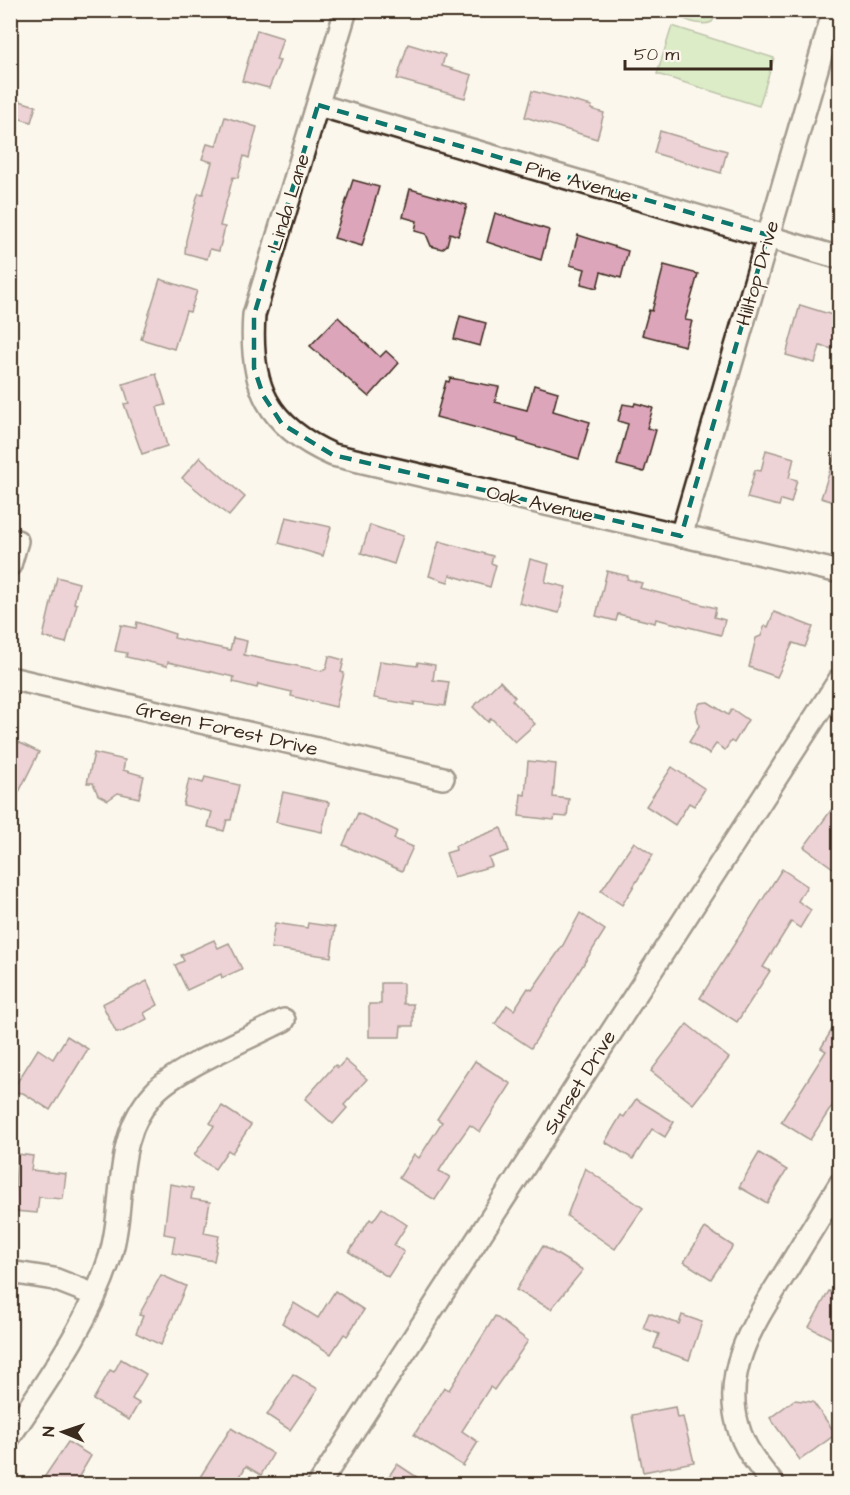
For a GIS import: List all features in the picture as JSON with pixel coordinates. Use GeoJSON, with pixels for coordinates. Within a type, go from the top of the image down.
{"type":"FeatureCollection","features":[{"type":"Feature","properties":{"kind":"street","name":"Linda Lane"},"geometry":{"type":"LineString","coordinates":[[263,395],[254,368],[252,346],[254,315],[345,10]]}},
{"type":"Feature","properties":{"kind":"street","name":"Hilltop Drive"},"geometry":{"type":"LineString","coordinates":[[681,536],[834,10]]}},
{"type":"Feature","properties":{"kind":"street","name":"Pine Avenue"},"geometry":{"type":"LineString","coordinates":[[318,105],[768,235],[840,258]]}},
{"type":"Feature","properties":{"kind":"street","name":"Oak Avenue"},"geometry":{"type":"LineString","coordinates":[[263,395],[282,424],[305,441],[333,455],[840,572]]}},
{"type":"Feature","properties":{"kind":"street"},"geometry":{"type":"LineString","coordinates":[[10,565],[17,541]]}},
{"type":"Feature","properties":{"kind":"street","name":"Green Forest Drive"},"geometry":{"type":"LineString","coordinates":[[10,678],[443,778]]}},
{"type":"Feature","properties":{"kind":"street","name":"Sunset Drive"},"geometry":{"type":"LineString","coordinates":[[319,1485],[840,679]]}},
{"type":"Feature","properties":{"kind":"street"},"geometry":{"type":"LineString","coordinates":[[10,1436],[59,1361],[95,1295],[110,1256],[123,1156],[140,1112],[155,1092],[175,1076],[284,1020]]}},
{"type":"Feature","properties":{"kind":"street"},"geometry":{"type":"LineString","coordinates":[[773,1485],[746,1449],[737,1426],[733,1402],[734,1377],[751,1330],[840,1184]]}},
{"type":"Feature","properties":{"kind":"street"},"geometry":{"type":"LineString","coordinates":[[10,1272],[54,1279],[95,1295]]}},
{"type":"Feature","properties":{"kind":"highlighted area"},"geometry":{"type":"Polygon","coordinates":[[[318,105],[768,235],[681,536],[333,455],[282,424],[263,395],[254,368],[254,315],[318,105]]]}},
{"type":"Feature","properties":{"kind":"green space"},"geometry":{"type":"Polygon","coordinates":[[[675,11],[718,11],[712,22],[702,24],[686,20],[675,11]]]}},
{"type":"Feature","properties":{"kind":"green space"},"geometry":{"type":"Polygon","coordinates":[[[672,26],[774,58],[759,106],[657,74],[672,26]]]}},
{"type":"Feature","properties":{"kind":"building"},"geometry":{"type":"Polygon","coordinates":[[[257,30],[283,38],[276,60],[280,61],[269,88],[242,81],[257,30]]]}},
{"type":"Feature","properties":{"kind":"building"},"geometry":{"type":"Polygon","coordinates":[[[408,44],[445,55],[442,66],[472,75],[465,98],[397,79],[408,44]]]}},
{"type":"Feature","properties":{"kind":"building"},"geometry":{"type":"Polygon","coordinates":[[[532,91],[592,106],[591,109],[604,113],[597,139],[525,117],[532,91]]]}},
{"type":"Feature","properties":{"kind":"building"},"geometry":{"type":"Polygon","coordinates":[[[10,98],[36,106],[31,122],[10,116],[10,98]]]}},
{"type":"Feature","properties":{"kind":"building"},"geometry":{"type":"Polygon","coordinates":[[[225,117],[257,127],[249,158],[244,156],[238,178],[233,177],[220,226],[225,227],[219,251],[210,249],[207,259],[185,253],[186,240],[197,197],[199,193],[203,194],[212,162],[202,159],[207,144],[216,146],[225,117]]]}},
{"type":"Feature","properties":{"kind":"building"},"geometry":{"type":"Polygon","coordinates":[[[660,131],[727,151],[721,173],[654,153],[660,131]]]}},
{"type":"Feature","properties":{"kind":"building"},"geometry":{"type":"Polygon","coordinates":[[[353,180],[379,187],[362,246],[334,238],[353,180]]]}},
{"type":"Feature","properties":{"kind":"building"},"geometry":{"type":"Polygon","coordinates":[[[410,189],[467,205],[458,236],[450,233],[447,245],[442,249],[431,246],[426,234],[415,231],[417,221],[403,217],[410,189]]]}},
{"type":"Feature","properties":{"kind":"building"},"geometry":{"type":"Polygon","coordinates":[[[495,213],[549,230],[541,260],[487,242],[495,213]]]}},
{"type":"Feature","properties":{"kind":"building"},"geometry":{"type":"Polygon","coordinates":[[[578,235],[628,251],[621,278],[601,272],[597,288],[581,284],[585,269],[570,265],[578,235]]]}},
{"type":"Feature","properties":{"kind":"building"},"geometry":{"type":"Polygon","coordinates":[[[664,265],[698,274],[685,320],[692,321],[685,346],[642,335],[649,310],[652,311],[664,265]]]}},
{"type":"Feature","properties":{"kind":"building"},"geometry":{"type":"Polygon","coordinates":[[[160,279],[197,291],[190,312],[186,311],[174,349],[141,339],[160,279]]]}},
{"type":"Feature","properties":{"kind":"building"},"geometry":{"type":"Polygon","coordinates":[[[800,305],[839,317],[833,349],[820,346],[815,363],[786,355],[800,305]]]}},
{"type":"Feature","properties":{"kind":"building"},"geometry":{"type":"Polygon","coordinates":[[[460,316],[486,323],[480,346],[454,339],[460,316]]]}},
{"type":"Feature","properties":{"kind":"building"},"geometry":{"type":"Polygon","coordinates":[[[338,317],[380,357],[386,351],[399,363],[369,397],[310,346],[338,317]]]}},
{"type":"Feature","properties":{"kind":"building"},"geometry":{"type":"Polygon","coordinates":[[[156,374],[166,405],[157,407],[167,446],[142,454],[124,404],[129,403],[123,384],[156,374]]]}},
{"type":"Feature","properties":{"kind":"building"},"geometry":{"type":"Polygon","coordinates":[[[450,378],[499,387],[495,402],[527,410],[534,385],[558,392],[553,411],[590,422],[579,459],[518,441],[518,439],[436,417],[446,381],[449,382],[450,378]]]}},
{"type":"Feature","properties":{"kind":"building"},"geometry":{"type":"Polygon","coordinates":[[[635,403],[653,408],[647,428],[656,430],[644,472],[617,465],[628,424],[618,421],[623,404],[634,406],[635,403]]]}},
{"type":"Feature","properties":{"kind":"building"},"geometry":{"type":"Polygon","coordinates":[[[766,450],[794,458],[789,478],[797,480],[791,503],[781,500],[779,506],[747,498],[755,470],[761,471],[766,450]]]}},
{"type":"Feature","properties":{"kind":"building"},"geometry":{"type":"Polygon","coordinates":[[[836,452],[840,453],[840,504],[821,498],[836,452]]]}},
{"type":"Feature","properties":{"kind":"building"},"geometry":{"type":"Polygon","coordinates":[[[200,457],[245,497],[229,516],[182,478],[200,457]]]}},
{"type":"Feature","properties":{"kind":"building"},"geometry":{"type":"Polygon","coordinates":[[[286,517],[331,527],[323,556],[279,543],[286,517]]]}},
{"type":"Feature","properties":{"kind":"building"},"geometry":{"type":"Polygon","coordinates":[[[370,525],[403,536],[394,564],[361,553],[370,525]]]}},
{"type":"Feature","properties":{"kind":"building"},"geometry":{"type":"Polygon","coordinates":[[[439,541],[493,556],[491,563],[496,565],[490,587],[450,575],[448,582],[429,576],[439,541]]]}},
{"type":"Feature","properties":{"kind":"building"},"geometry":{"type":"Polygon","coordinates":[[[530,559],[549,564],[545,582],[566,587],[559,613],[519,603],[530,559]]]}},
{"type":"Feature","properties":{"kind":"building"},"geometry":{"type":"Polygon","coordinates":[[[607,571],[628,576],[627,579],[642,583],[640,588],[716,608],[714,617],[725,620],[721,635],[656,619],[655,623],[618,614],[616,621],[596,616],[607,571]]]}},
{"type":"Feature","properties":{"kind":"building"},"geometry":{"type":"Polygon","coordinates":[[[57,577],[79,583],[74,603],[77,604],[66,643],[43,637],[57,577]]]}},
{"type":"Feature","properties":{"kind":"building"},"geometry":{"type":"Polygon","coordinates":[[[774,612],[813,627],[805,647],[793,643],[777,677],[749,667],[756,638],[761,636],[765,625],[768,627],[774,612]]]}},
{"type":"Feature","properties":{"kind":"building"},"geometry":{"type":"Polygon","coordinates":[[[137,622],[175,634],[174,638],[230,650],[233,638],[247,641],[244,655],[322,671],[326,669],[329,656],[344,660],[341,672],[344,673],[336,707],[291,696],[292,692],[258,684],[257,688],[233,682],[234,677],[168,662],[167,666],[126,657],[127,653],[115,651],[121,625],[136,628],[137,622]]]}},
{"type":"Feature","properties":{"kind":"building"},"geometry":{"type":"Polygon","coordinates":[[[380,661],[417,666],[418,662],[435,665],[433,680],[449,682],[445,706],[414,702],[414,705],[374,698],[380,661]]]}},
{"type":"Feature","properties":{"kind":"building"},"geometry":{"type":"Polygon","coordinates":[[[500,681],[515,697],[512,700],[535,724],[515,742],[491,718],[488,722],[473,707],[500,681]]]}},
{"type":"Feature","properties":{"kind":"building"},"geometry":{"type":"Polygon","coordinates":[[[708,702],[728,715],[732,709],[748,720],[734,743],[731,741],[725,750],[716,744],[709,754],[689,742],[699,726],[696,710],[700,703],[708,702]]]}},
{"type":"Feature","properties":{"kind":"building"},"geometry":{"type":"Polygon","coordinates":[[[18,742],[39,752],[10,810],[10,757],[18,742]]]}},
{"type":"Feature","properties":{"kind":"building"},"geometry":{"type":"Polygon","coordinates":[[[94,753],[125,760],[123,770],[144,776],[139,798],[118,793],[108,800],[98,795],[93,783],[87,783],[94,753]]]}},
{"type":"Feature","properties":{"kind":"building"},"geometry":{"type":"Polygon","coordinates":[[[528,761],[556,764],[553,797],[569,799],[567,817],[555,816],[554,820],[519,816],[521,794],[525,795],[528,761]]]}},
{"type":"Feature","properties":{"kind":"building"},"geometry":{"type":"Polygon","coordinates":[[[672,767],[705,789],[694,806],[689,803],[675,825],[646,806],[672,767]]]}},
{"type":"Feature","properties":{"kind":"building"},"geometry":{"type":"Polygon","coordinates":[[[205,777],[239,785],[231,820],[227,820],[224,831],[208,827],[212,812],[183,805],[189,779],[203,783],[205,777]]]}},
{"type":"Feature","properties":{"kind":"building"},"geometry":{"type":"Polygon","coordinates":[[[283,792],[329,802],[322,832],[276,822],[283,792]]]}},
{"type":"Feature","properties":{"kind":"building"},"geometry":{"type":"Polygon","coordinates":[[[840,798],[840,858],[833,868],[804,847],[840,798]]]}},
{"type":"Feature","properties":{"kind":"building"},"geometry":{"type":"Polygon","coordinates":[[[358,813],[397,831],[394,839],[413,847],[402,871],[343,845],[358,813]]]}},
{"type":"Feature","properties":{"kind":"building"},"geometry":{"type":"Polygon","coordinates":[[[501,828],[509,851],[489,858],[492,866],[454,877],[446,853],[456,850],[455,846],[501,828]]]}},
{"type":"Feature","properties":{"kind":"building"},"geometry":{"type":"Polygon","coordinates":[[[634,842],[653,855],[622,905],[601,891],[634,842]]]}},
{"type":"Feature","properties":{"kind":"building"},"geometry":{"type":"Polygon","coordinates":[[[782,869],[807,886],[798,901],[811,910],[800,928],[791,922],[763,967],[770,971],[737,1022],[700,998],[782,869]]]}},
{"type":"Feature","properties":{"kind":"building"},"geometry":{"type":"Polygon","coordinates":[[[580,913],[605,930],[531,1048],[495,1024],[507,1005],[514,1010],[528,988],[532,990],[563,945],[580,913]]]}},
{"type":"Feature","properties":{"kind":"building"},"geometry":{"type":"Polygon","coordinates":[[[275,923],[307,928],[308,923],[335,927],[331,957],[271,948],[275,923]]]}},
{"type":"Feature","properties":{"kind":"building"},"geometry":{"type":"Polygon","coordinates":[[[214,940],[218,948],[229,943],[242,969],[222,978],[221,974],[187,990],[175,965],[184,961],[181,955],[214,940]]]}},
{"type":"Feature","properties":{"kind":"building"},"geometry":{"type":"Polygon","coordinates":[[[147,981],[158,1005],[144,1013],[147,1019],[122,1032],[116,1032],[102,1004],[147,981]]]}},
{"type":"Feature","properties":{"kind":"building"},"geometry":{"type":"Polygon","coordinates":[[[381,983],[403,983],[403,1004],[413,1004],[413,1026],[401,1026],[400,1037],[369,1037],[369,1004],[381,1004],[381,983]]]}},
{"type":"Feature","properties":{"kind":"building"},"geometry":{"type":"Polygon","coordinates":[[[840,1016],[840,1094],[810,1140],[781,1122],[826,1051],[821,1048],[840,1016]]]}},
{"type":"Feature","properties":{"kind":"building"},"geometry":{"type":"Polygon","coordinates":[[[687,1024],[729,1058],[693,1104],[651,1071],[687,1024]]]}},
{"type":"Feature","properties":{"kind":"building"},"geometry":{"type":"Polygon","coordinates":[[[67,1036],[88,1049],[50,1110],[23,1093],[11,1092],[38,1049],[53,1059],[67,1036]]]}},
{"type":"Feature","properties":{"kind":"building"},"geometry":{"type":"Polygon","coordinates":[[[345,1060],[367,1079],[344,1105],[347,1108],[333,1124],[305,1099],[335,1065],[338,1068],[345,1060]]]}},
{"type":"Feature","properties":{"kind":"building"},"geometry":{"type":"Polygon","coordinates":[[[475,1061],[511,1084],[480,1132],[470,1125],[453,1149],[439,1171],[450,1177],[435,1200],[399,1178],[414,1154],[419,1158],[442,1122],[437,1119],[475,1061]]]}},
{"type":"Feature","properties":{"kind":"building"},"geometry":{"type":"Polygon","coordinates":[[[636,1099],[674,1122],[665,1137],[652,1129],[633,1159],[605,1142],[621,1115],[624,1117],[636,1099]]]}},
{"type":"Feature","properties":{"kind":"building"},"geometry":{"type":"Polygon","coordinates":[[[222,1106],[251,1125],[232,1153],[228,1150],[215,1169],[194,1155],[214,1126],[210,1123],[222,1106]]]}},
{"type":"Feature","properties":{"kind":"building"},"geometry":{"type":"Polygon","coordinates":[[[759,1153],[787,1170],[767,1203],[739,1187],[759,1153]]]}},
{"type":"Feature","properties":{"kind":"building"},"geometry":{"type":"Polygon","coordinates":[[[17,1154],[33,1156],[31,1170],[66,1174],[63,1199],[39,1197],[37,1213],[14,1211],[17,1154]]]}},
{"type":"Feature","properties":{"kind":"building"},"geometry":{"type":"Polygon","coordinates":[[[585,1168],[643,1208],[615,1249],[567,1216],[585,1168]]]}},
{"type":"Feature","properties":{"kind":"building"},"geometry":{"type":"Polygon","coordinates":[[[170,1184],[193,1188],[191,1199],[210,1202],[204,1233],[219,1236],[214,1261],[172,1253],[175,1236],[164,1234],[170,1184]]]}},
{"type":"Feature","properties":{"kind":"building"},"geometry":{"type":"Polygon","coordinates":[[[382,1208],[407,1225],[394,1245],[404,1252],[388,1277],[349,1252],[370,1219],[373,1221],[382,1208]]]}},
{"type":"Feature","properties":{"kind":"building"},"geometry":{"type":"Polygon","coordinates":[[[705,1228],[733,1246],[711,1279],[684,1262],[705,1228]]]}},
{"type":"Feature","properties":{"kind":"building"},"geometry":{"type":"Polygon","coordinates":[[[543,1246],[583,1270],[551,1309],[516,1290],[543,1246]]]}},
{"type":"Feature","properties":{"kind":"building"},"geometry":{"type":"Polygon","coordinates":[[[161,1275],[186,1286],[161,1345],[136,1333],[143,1316],[139,1315],[161,1275]]]}},
{"type":"Feature","properties":{"kind":"building"},"geometry":{"type":"Polygon","coordinates":[[[335,1291],[364,1310],[347,1336],[344,1334],[331,1354],[282,1323],[294,1303],[318,1318],[335,1291]]]}},
{"type":"Feature","properties":{"kind":"building"},"geometry":{"type":"Polygon","coordinates":[[[829,1291],[840,1297],[840,1343],[809,1327],[829,1291]]]}},
{"type":"Feature","properties":{"kind":"building"},"geometry":{"type":"Polygon","coordinates":[[[649,1313],[679,1324],[682,1315],[702,1322],[689,1360],[654,1348],[659,1334],[643,1328],[649,1313]]]}},
{"type":"Feature","properties":{"kind":"building"},"geometry":{"type":"Polygon","coordinates":[[[495,1316],[528,1341],[494,1390],[490,1387],[462,1431],[478,1442],[463,1466],[414,1435],[444,1387],[449,1390],[495,1316]]]}},
{"type":"Feature","properties":{"kind":"building"},"geometry":{"type":"Polygon","coordinates":[[[121,1359],[146,1374],[132,1399],[139,1403],[129,1420],[93,1400],[110,1370],[114,1372],[121,1359]]]}},
{"type":"Feature","properties":{"kind":"building"},"geometry":{"type":"Polygon","coordinates":[[[293,1374],[318,1389],[290,1430],[267,1415],[293,1374]]]}},
{"type":"Feature","properties":{"kind":"building"},"geometry":{"type":"Polygon","coordinates":[[[794,1400],[813,1402],[836,1434],[800,1460],[770,1418],[794,1400]]]}},
{"type":"Feature","properties":{"kind":"building"},"geometry":{"type":"Polygon","coordinates":[[[675,1407],[677,1418],[683,1417],[694,1462],[643,1472],[632,1415],[675,1407]]]}},
{"type":"Feature","properties":{"kind":"building"},"geometry":{"type":"Polygon","coordinates":[[[231,1428],[273,1454],[261,1475],[246,1466],[235,1485],[195,1485],[231,1428]]]}},
{"type":"Feature","properties":{"kind":"building"},"geometry":{"type":"Polygon","coordinates":[[[68,1442],[91,1456],[74,1485],[39,1485],[68,1442]]]}},
{"type":"Feature","properties":{"kind":"building"},"geometry":{"type":"Polygon","coordinates":[[[397,1464],[429,1485],[383,1485],[397,1464]]]}}]}
